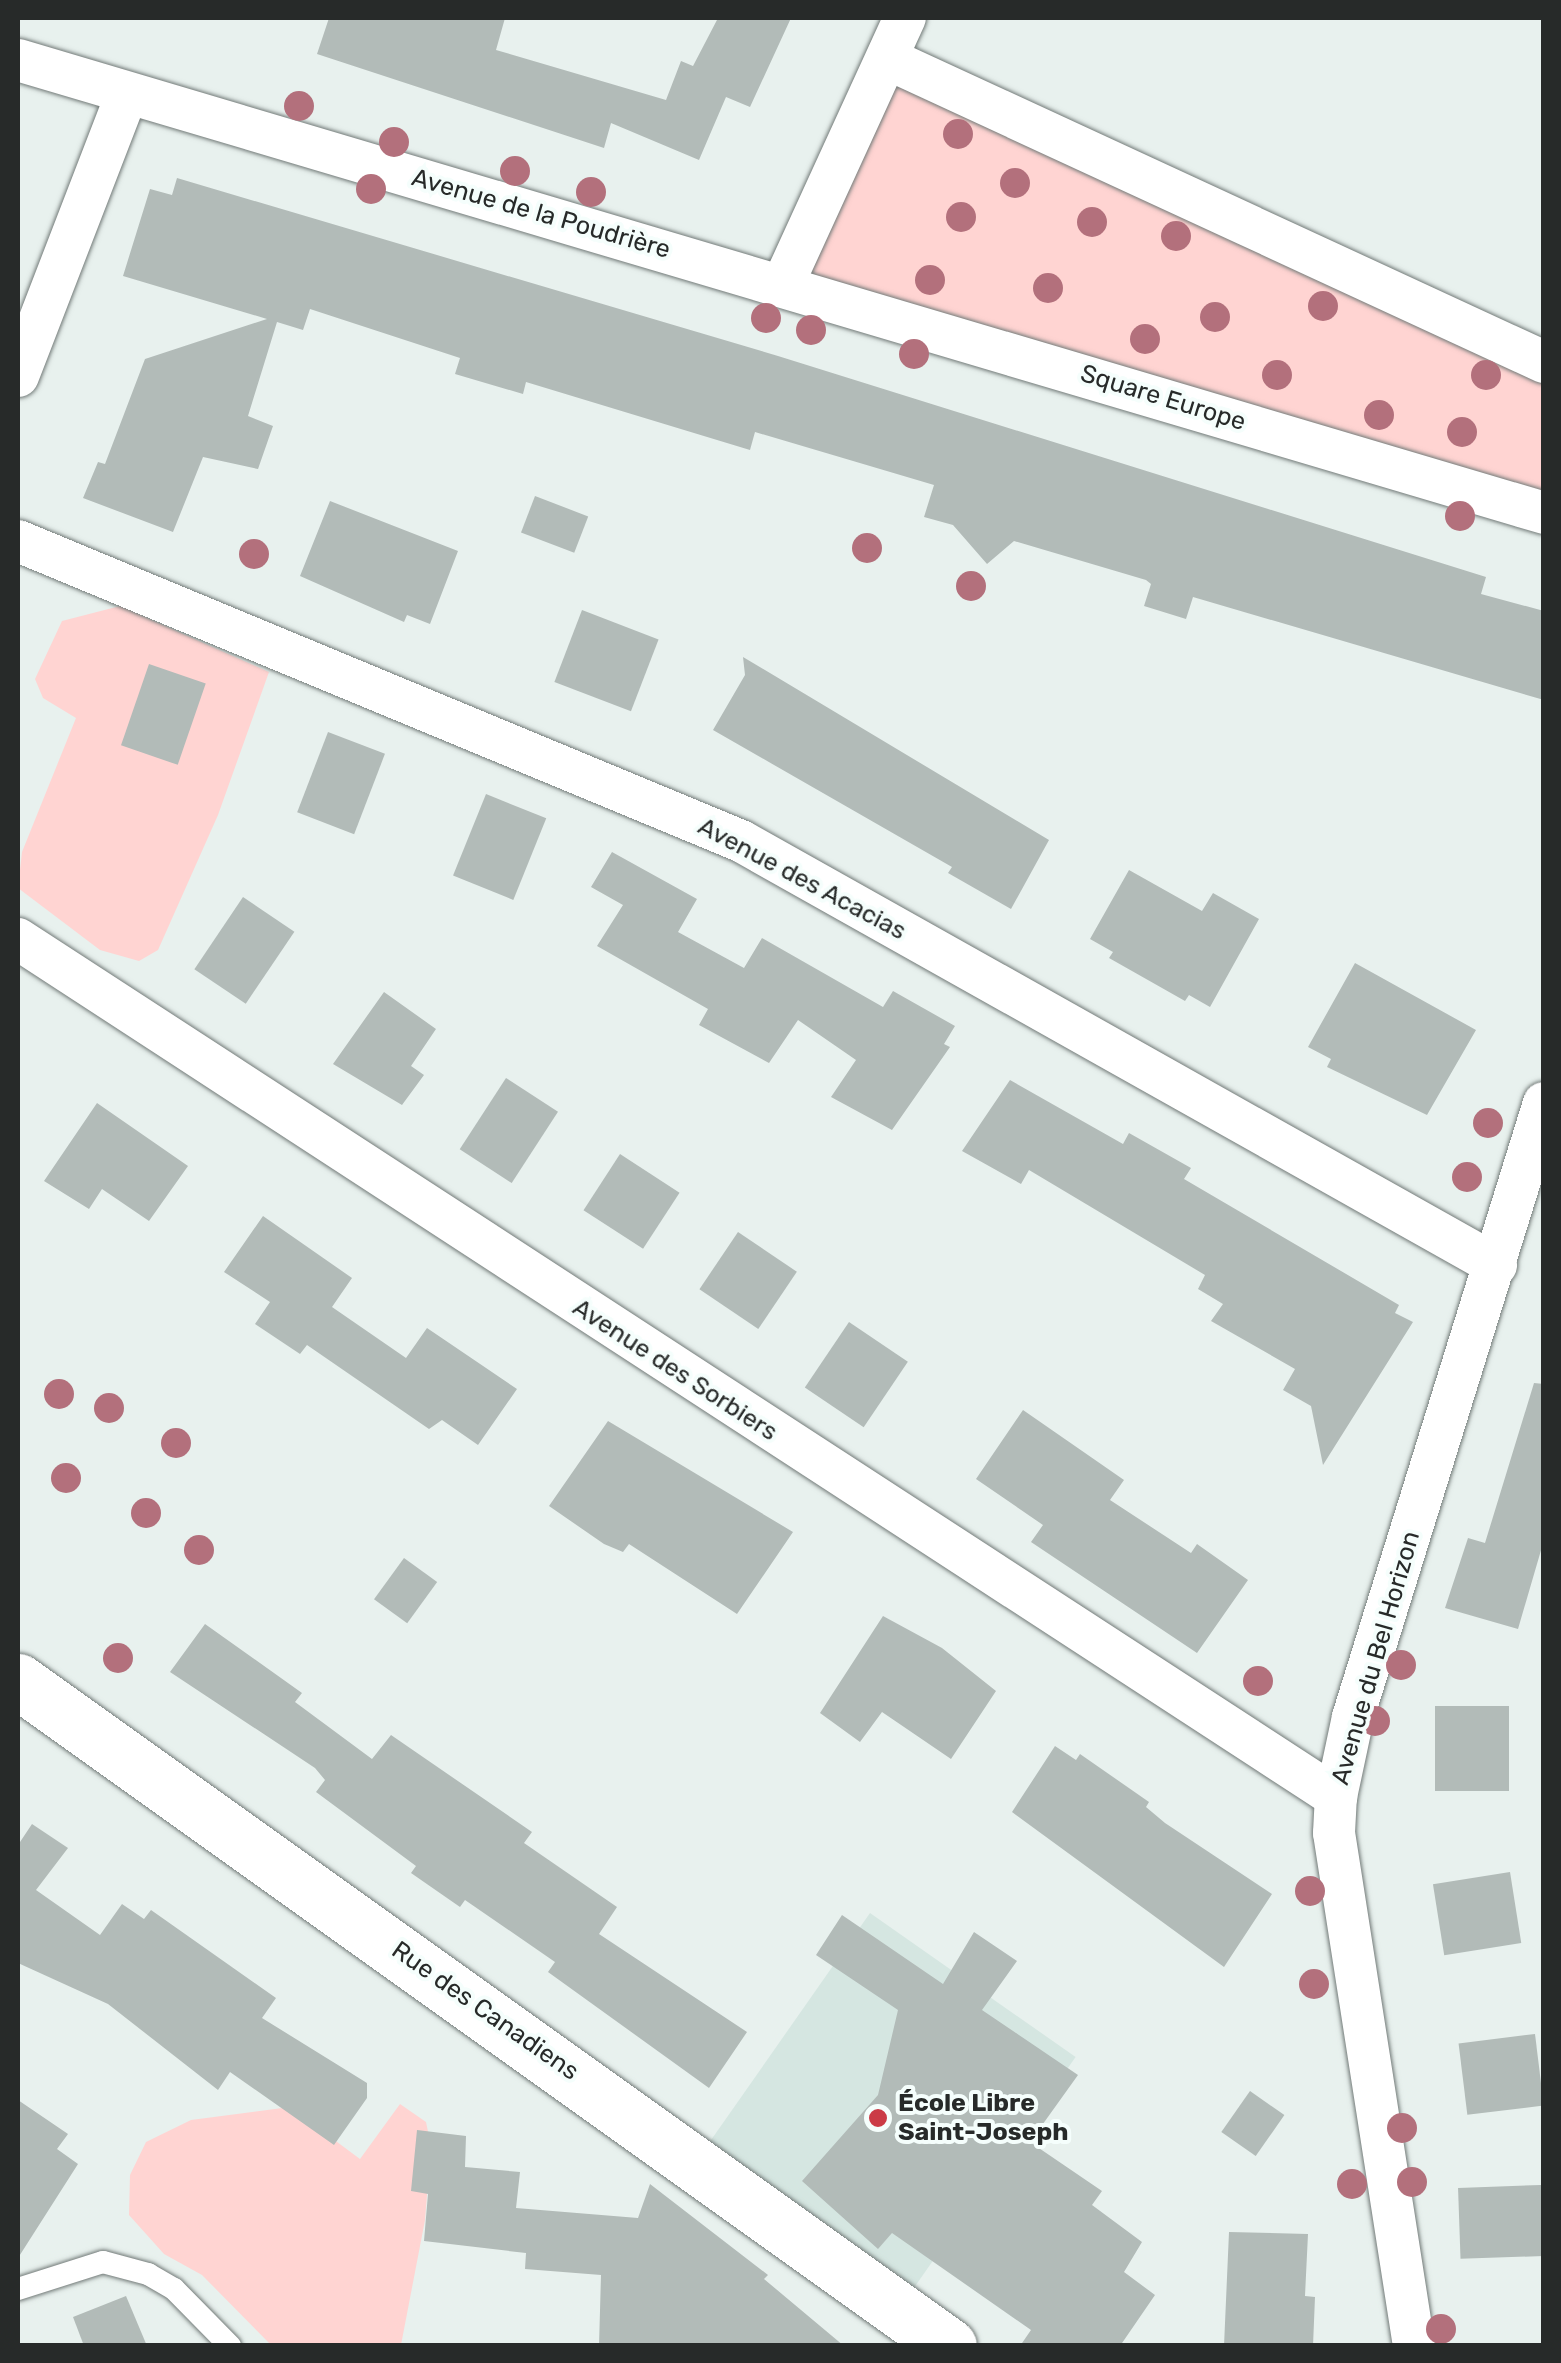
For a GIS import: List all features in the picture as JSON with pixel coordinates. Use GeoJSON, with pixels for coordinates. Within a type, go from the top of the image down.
{"type":"FeatureCollection","features":[{"type":"Feature","properties":{"kind":"street"},"geometry":{"type":"LineString","coordinates":[[782,284],[905,18]]}},
{"type":"Feature","properties":{"kind":"street"},"geometry":{"type":"LineString","coordinates":[[888,59],[1544,362]]}},
{"type":"Feature","properties":{"kind":"street","name":"Avenue de la Poudrière"},"geometry":{"type":"LineString","coordinates":[[18,60],[782,284]]}},
{"type":"Feature","properties":{"kind":"street"},"geometry":{"type":"LineString","coordinates":[[18,376],[126,93]]}},
{"type":"Feature","properties":{"kind":"street","name":"Square Europe"},"geometry":{"type":"LineString","coordinates":[[782,284],[1544,512]]}},
{"type":"Feature","properties":{"kind":"street","name":"Avenue des Acacias"},"geometry":{"type":"LineString","coordinates":[[18,541],[741,841],[1496,1265]]}},
{"type":"Feature","properties":{"kind":"street","name":"Avenue des Sorbiers"},"geometry":{"type":"LineString","coordinates":[[18,939],[1336,1797]]}},
{"type":"Feature","properties":{"kind":"street","name":"Avenue du Bel Horizon"},"geometry":{"type":"LineString","coordinates":[[1414,2346],[1334,1833],[1336,1797],[1353,1717],[1544,1103]]}},
{"type":"Feature","properties":{"kind":"street","name":"Rue des Canadiens"},"geometry":{"type":"LineString","coordinates":[[18,1681],[949,2346]]}},
{"type":"Feature","properties":{"kind":"lane"},"geometry":{"type":"LineString","coordinates":[[18,2290],[74,2267],[118,2266],[174,2289],[230,2346]]}},
{"type":"Feature","properties":{"kind":"shaded area"},"geometry":{"type":"Polygon","coordinates":[[[888,59],[1543,362],[1543,513],[783,284],[888,59]]]}},
{"type":"Feature","properties":{"kind":"shaded area"},"geometry":{"type":"Polygon","coordinates":[[[120,606],[269,672],[218,815],[158,950],[139,961],[100,950],[18,888],[22,852],[76,718],[43,698],[35,679],[62,621],[120,606]]]}},
{"type":"Feature","properties":{"kind":"shaded area","name":"École Libre Saint-Joseph"},"geometry":{"type":"Polygon","coordinates":[[[870,1913],[1076,2057],[903,2304],[697,2160],[870,1913]]]}},
{"type":"Feature","properties":{"kind":"shaded area"},"geometry":{"type":"Polygon","coordinates":[[[400,2104],[426,2122],[431,2146],[425,2220],[401,2345],[271,2345],[202,2275],[164,2254],[129,2215],[130,2175],[146,2142],[191,2120],[290,2107],[360,2159],[400,2104]]]}},
{"type":"Feature","properties":{"kind":"building"},"geometry":{"type":"Polygon","coordinates":[[[329,18],[505,18],[496,50],[666,100],[681,61],[693,66],[718,18],[791,18],[750,107],[726,97],[699,160],[611,123],[604,148],[317,54],[329,18]]]}},
{"type":"Feature","properties":{"kind":"building"},"geometry":{"type":"Polygon","coordinates":[[[177,178],[778,356],[1486,577],[1481,594],[1544,611],[1544,700],[1193,597],[1186,619],[1144,606],[1151,584],[1146,580],[1014,541],[987,564],[953,525],[924,517],[934,485],[755,432],[750,450],[526,382],[523,394],[455,374],[460,358],[310,309],[303,330],[277,322],[248,416],[273,426],[258,469],[203,457],[173,532],[83,498],[98,462],[105,464],[145,359],[267,319],[123,276],[150,189],[172,195],[177,178]]]}},
{"type":"Feature","properties":{"kind":"building"},"geometry":{"type":"Polygon","coordinates":[[[535,496],[588,516],[574,553],[521,532],[535,496]]]}},
{"type":"Feature","properties":{"kind":"building"},"geometry":{"type":"Polygon","coordinates":[[[330,501],[458,551],[430,624],[407,615],[404,622],[300,576],[330,501]]]}},
{"type":"Feature","properties":{"kind":"building"},"geometry":{"type":"Polygon","coordinates":[[[582,610],[659,639],[631,711],[554,682],[582,610]]]}},
{"type":"Feature","properties":{"kind":"building"},"geometry":{"type":"Polygon","coordinates":[[[743,657],[1049,840],[1011,909],[948,873],[952,867],[713,730],[745,675],[743,657]]]}},
{"type":"Feature","properties":{"kind":"building"},"geometry":{"type":"Polygon","coordinates":[[[149,664],[206,684],[178,765],[121,745],[149,664]]]}},
{"type":"Feature","properties":{"kind":"building"},"geometry":{"type":"Polygon","coordinates":[[[328,732],[385,754],[354,834],[297,812],[328,732]]]}},
{"type":"Feature","properties":{"kind":"building"},"geometry":{"type":"Polygon","coordinates":[[[486,794],[546,818],[513,900],[453,876],[486,794]]]}},
{"type":"Feature","properties":{"kind":"building"},"geometry":{"type":"Polygon","coordinates":[[[612,852],[697,899],[678,932],[744,968],[762,938],[883,1007],[893,991],[955,1026],[944,1044],[950,1047],[892,1130],[831,1097],[856,1060],[798,1020],[769,1063],[699,1025],[708,1009],[597,946],[623,905],[591,887],[612,852]]]}},
{"type":"Feature","properties":{"kind":"building"},"geometry":{"type":"Polygon","coordinates":[[[1129,870],[1202,911],[1213,893],[1259,919],[1210,1007],[1189,995],[1185,1001],[1109,958],[1113,952],[1090,939],[1129,870]]]}},
{"type":"Feature","properties":{"kind":"building"},"geometry":{"type":"Polygon","coordinates":[[[243,897],[294,932],[246,1004],[194,969],[243,897]]]}},
{"type":"Feature","properties":{"kind":"building"},"geometry":{"type":"Polygon","coordinates":[[[1355,963],[1476,1030],[1427,1115],[1327,1067],[1331,1059],[1308,1047],[1355,963]]]}},
{"type":"Feature","properties":{"kind":"building"},"geometry":{"type":"Polygon","coordinates":[[[384,992],[436,1029],[411,1066],[424,1075],[402,1105],[333,1064],[384,992]]]}},
{"type":"Feature","properties":{"kind":"building"},"geometry":{"type":"Polygon","coordinates":[[[506,1078],[558,1112],[512,1183],[460,1149],[506,1078]]]}},
{"type":"Feature","properties":{"kind":"building"},"geometry":{"type":"Polygon","coordinates":[[[1010,1080],[1123,1144],[1129,1133],[1191,1168],[1184,1179],[1399,1305],[1395,1313],[1413,1322],[1323,1465],[1311,1406],[1283,1390],[1295,1369],[1211,1321],[1223,1304],[1198,1289],[1205,1275],[1029,1170],[1021,1184],[962,1151],[1010,1080]]]}},
{"type":"Feature","properties":{"kind":"building"},"geometry":{"type":"Polygon","coordinates":[[[97,1103],[188,1166],[149,1221],[102,1189],[89,1209],[44,1181],[97,1103]]]}},
{"type":"Feature","properties":{"kind":"building"},"geometry":{"type":"Polygon","coordinates":[[[620,1154],[680,1193],[643,1249],[584,1210],[620,1154]]]}},
{"type":"Feature","properties":{"kind":"building"},"geometry":{"type":"Polygon","coordinates":[[[263,1216],[352,1278],[332,1307],[406,1358],[427,1328],[517,1389],[478,1445],[442,1420],[429,1429],[307,1345],[300,1354],[255,1324],[270,1302],[224,1272],[263,1216]]]}},
{"type":"Feature","properties":{"kind":"building"},"geometry":{"type":"Polygon","coordinates":[[[738,1232],[797,1272],[758,1329],[699,1289],[738,1232]]]}},
{"type":"Feature","properties":{"kind":"building"},"geometry":{"type":"Polygon","coordinates":[[[849,1322],[908,1362],[864,1427],[805,1387],[849,1322]]]}},
{"type":"Feature","properties":{"kind":"building"},"geometry":{"type":"Polygon","coordinates":[[[1534,1383],[1544,1384],[1544,1540],[1518,1629],[1445,1608],[1468,1538],[1485,1543],[1534,1383]]]}},
{"type":"Feature","properties":{"kind":"building"},"geometry":{"type":"Polygon","coordinates":[[[1023,1410],[1124,1480],[1110,1500],[1191,1553],[1197,1544],[1248,1580],[1197,1653],[1031,1542],[1043,1525],[976,1479],[1023,1410]]]}},
{"type":"Feature","properties":{"kind":"building"},"geometry":{"type":"Polygon","coordinates":[[[608,1421],[793,1532],[737,1614],[629,1544],[623,1552],[604,1544],[549,1506],[608,1421]]]}},
{"type":"Feature","properties":{"kind":"building"},"geometry":{"type":"Polygon","coordinates":[[[404,1558],[437,1582],[407,1623],[374,1599],[404,1558]]]}},
{"type":"Feature","properties":{"kind":"building"},"geometry":{"type":"Polygon","coordinates":[[[883,1616],[942,1648],[996,1691],[951,1759],[882,1712],[860,1742],[820,1713],[883,1616]]]}},
{"type":"Feature","properties":{"kind":"building"},"geometry":{"type":"Polygon","coordinates":[[[205,1624],[302,1693],[295,1702],[372,1759],[391,1735],[532,1832],[524,1843],[617,1907],[599,1934],[747,2032],[709,2088],[548,1972],[555,1962],[465,1900],[460,1907],[411,1873],[416,1866],[316,1792],[325,1780],[315,1768],[170,1672],[205,1624]]]}},
{"type":"Feature","properties":{"kind":"building"},"geometry":{"type":"Polygon","coordinates":[[[1435,1706],[1509,1706],[1509,1791],[1435,1791],[1435,1706]]]}},
{"type":"Feature","properties":{"kind":"building"},"geometry":{"type":"Polygon","coordinates":[[[1055,1746],[1076,1760],[1080,1754],[1149,1802],[1146,1807],[1165,1823],[1272,1894],[1224,1967],[1012,1812],[1055,1746]]]}},
{"type":"Feature","properties":{"kind":"building"},"geometry":{"type":"Polygon","coordinates":[[[32,1824],[68,1848],[36,1890],[100,1935],[122,1904],[144,1919],[151,1910],[276,1998],[262,2018],[367,2083],[367,2098],[334,2145],[230,2072],[218,2090],[108,2004],[18,1963],[18,1845],[32,1824]]]}},
{"type":"Feature","properties":{"kind":"building"},"geometry":{"type":"Polygon","coordinates":[[[1510,1872],[1521,1943],[1444,1955],[1433,1884],[1510,1872]]]}},
{"type":"Feature","properties":{"kind":"building"},"geometry":{"type":"Polygon","coordinates":[[[842,1915],[943,1984],[974,1932],[1017,1961],[982,2010],[1078,2075],[1030,2142],[1102,2191],[1092,2205],[1142,2242],[1124,2272],[1155,2295],[1120,2346],[1020,2346],[1031,2330],[892,2233],[878,2249],[802,2181],[878,2095],[898,2010],[816,1955],[842,1915]]]}},
{"type":"Feature","properties":{"kind":"building"},"geometry":{"type":"Polygon","coordinates":[[[1535,2034],[1544,2105],[1467,2115],[1459,2043],[1535,2034]]]}},
{"type":"Feature","properties":{"kind":"building"},"geometry":{"type":"Polygon","coordinates":[[[1250,2091],[1284,2115],[1256,2156],[1221,2132],[1250,2091]]]}},
{"type":"Feature","properties":{"kind":"building"},"geometry":{"type":"Polygon","coordinates":[[[18,2100],[68,2134],[57,2149],[78,2164],[18,2258],[18,2100]]]}},
{"type":"Feature","properties":{"kind":"building"},"geometry":{"type":"Polygon","coordinates":[[[417,2130],[466,2136],[465,2167],[520,2172],[516,2208],[638,2218],[650,2184],[768,2275],[764,2279],[844,2346],[599,2346],[601,2275],[525,2269],[526,2253],[424,2241],[428,2194],[411,2191],[417,2130]]]}},
{"type":"Feature","properties":{"kind":"building"},"geometry":{"type":"Polygon","coordinates":[[[1541,2185],[1543,2256],[1461,2259],[1458,2188],[1541,2185]]]}},
{"type":"Feature","properties":{"kind":"building"},"geometry":{"type":"Polygon","coordinates":[[[1229,2232],[1308,2234],[1305,2296],[1315,2297],[1313,2346],[1224,2346],[1229,2232]]]}},
{"type":"Feature","properties":{"kind":"building"},"geometry":{"type":"Polygon","coordinates":[[[126,2296],[147,2346],[84,2346],[73,2317],[126,2296]]]}},
{"type":"Feature","properties":{"kind":"place","name":"École Libre Saint-Joseph"},"geometry":{"type":"Point","coordinates":[878,2118]}}]}
